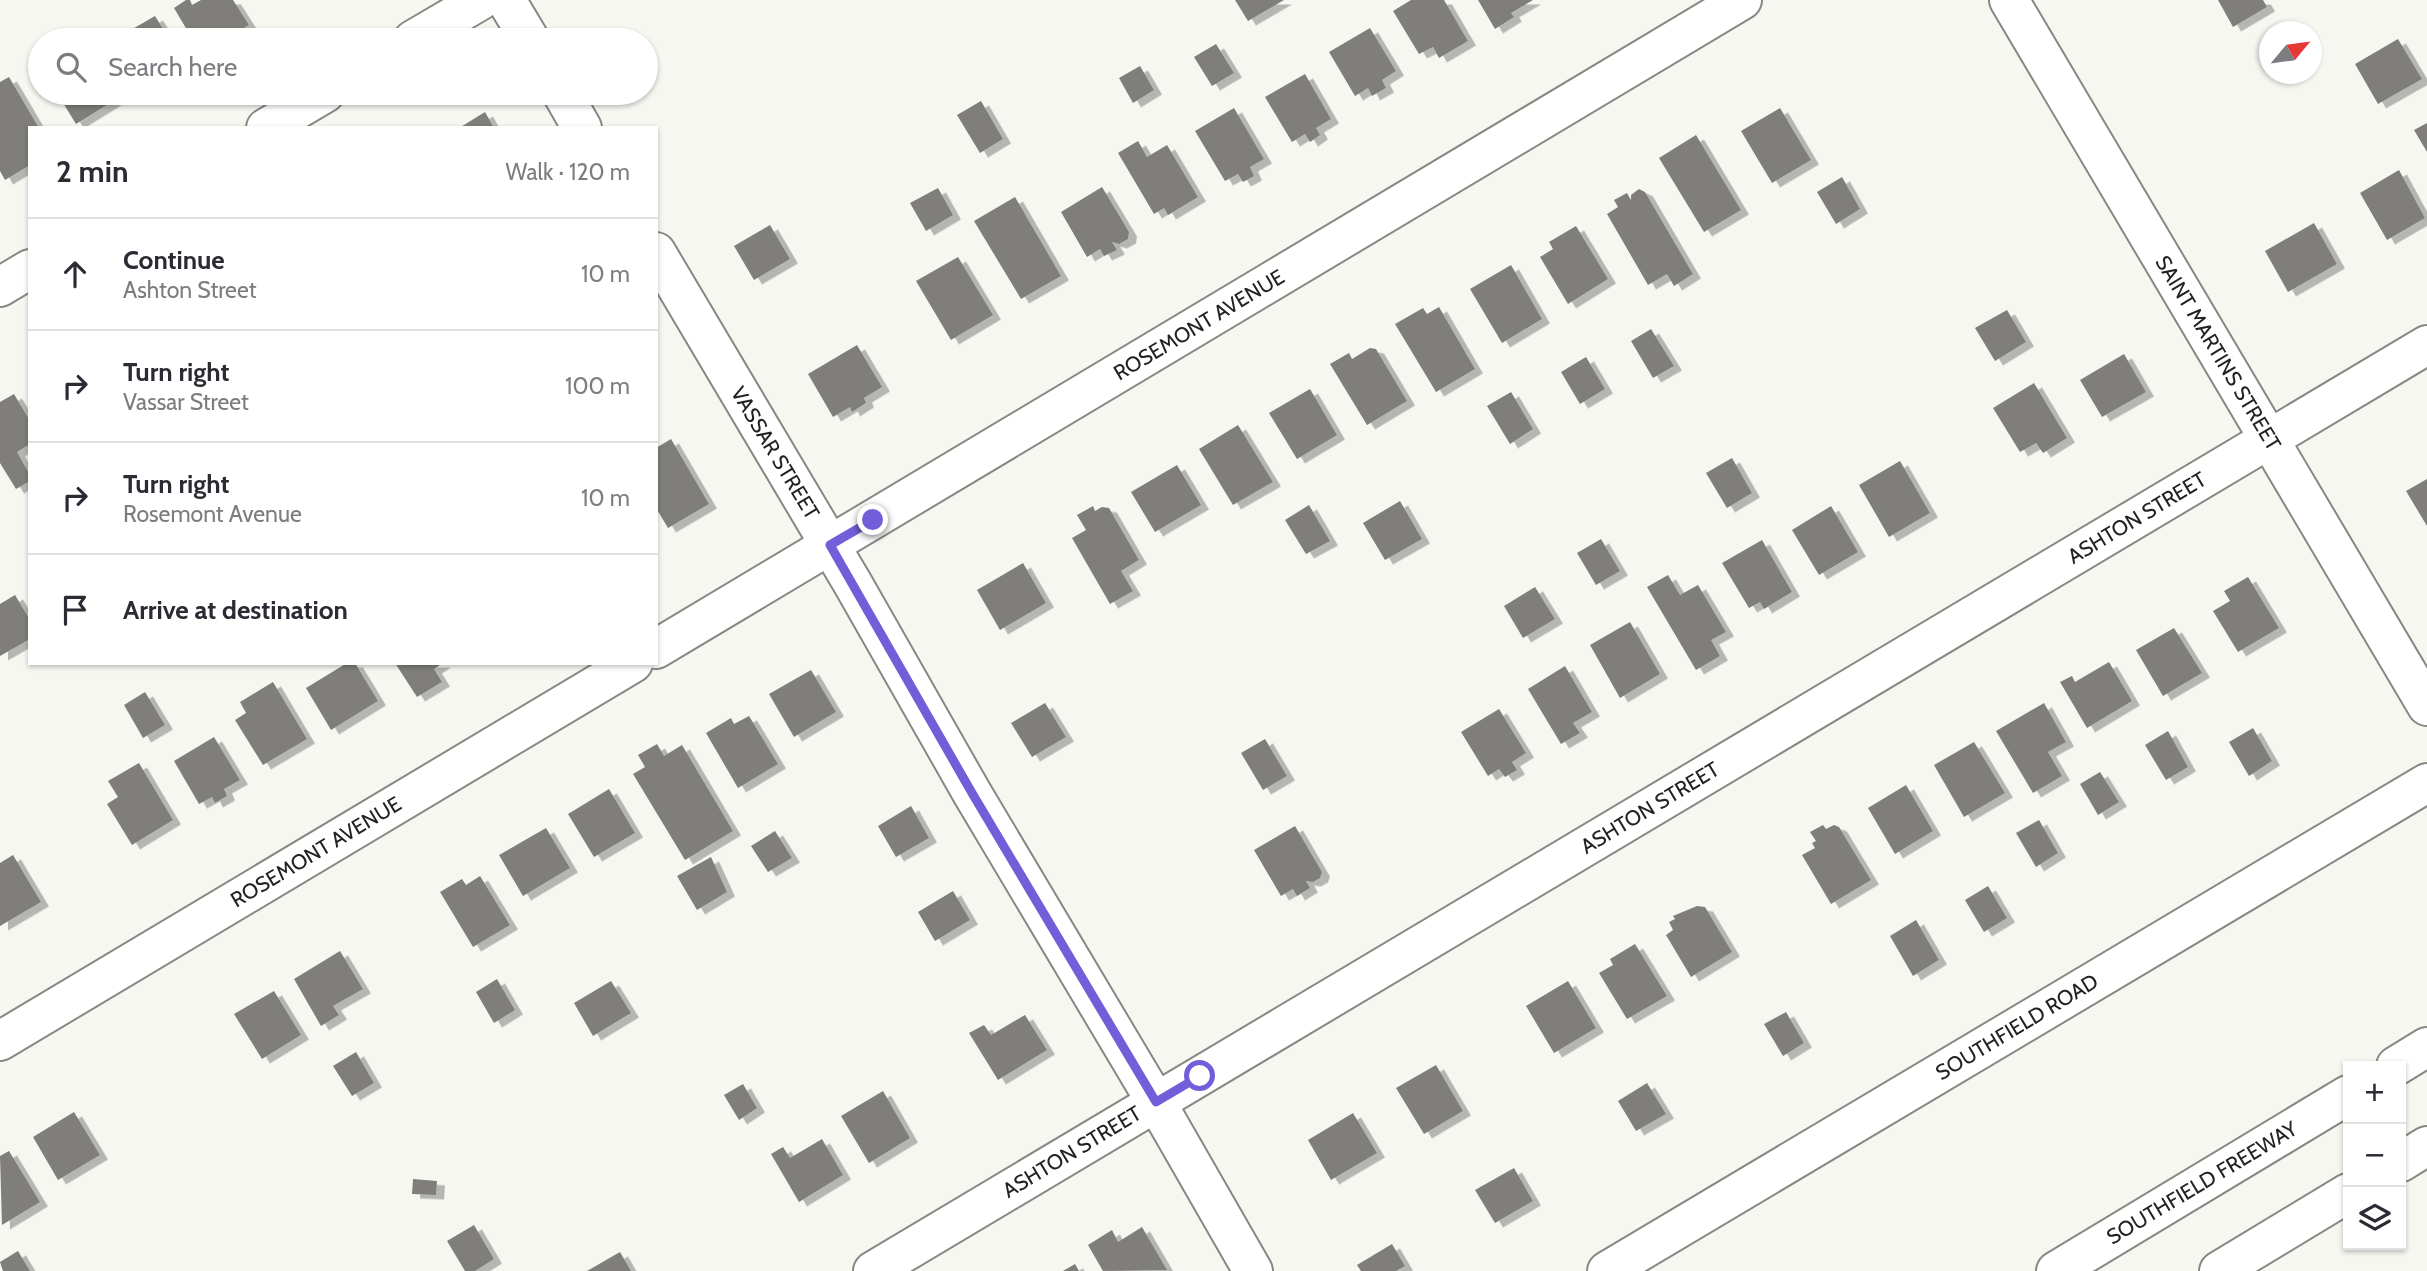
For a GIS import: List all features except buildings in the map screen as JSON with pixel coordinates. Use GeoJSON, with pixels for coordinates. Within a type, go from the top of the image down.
{"type":"FeatureCollection","features":[{"type":"Feature","properties":{"kind":"main road"},"geometry":{"type":"LineString","coordinates":[[433,28],[481,0]]}},
{"type":"Feature","properties":{"kind":"main road"},"geometry":{"type":"LineString","coordinates":[[506,0],[523,28]]}},
{"type":"Feature","properties":{"kind":"main road","name":"ROSEMONT AVENUE"},"geometry":{"type":"LineString","coordinates":[[658,648],[1742,0]]}},
{"type":"Feature","properties":{"kind":"main road","name":"SAINT MARTINS STREET"},"geometry":{"type":"LineString","coordinates":[[2009,0],[2427,706]]}},
{"type":"Feature","properties":{"kind":"main road"},"geometry":{"type":"LineString","coordinates":[[269,126],[305,105]]}},
{"type":"Feature","properties":{"kind":"main road"},"geometry":{"type":"LineString","coordinates":[[569,105],[581,126]]}},
{"type":"Feature","properties":{"kind":"main road","name":"VASSAR STREET"},"geometry":{"type":"LineString","coordinates":[[658,255],[1156,1102],[1252,1271]]}},
{"type":"Feature","properties":{"kind":"main road"},"geometry":{"type":"LineString","coordinates":[[0,287],[28,270]]}},
{"type":"Feature","properties":{"kind":"main road","name":"ASHTON STREET"},"geometry":{"type":"LineString","coordinates":[[873,1271],[2427,345]]}},
{"type":"Feature","properties":{"kind":"main road","name":"ROSEMONT AVENUE"},"geometry":{"type":"LineString","coordinates":[[0,1041],[630,665]]}},
{"type":"Feature","properties":{"kind":"main road","name":"SOUTHFIELD ROAD"},"geometry":{"type":"LineString","coordinates":[[1607,1271],[2427,783]]}},
{"type":"Feature","properties":{"kind":"main road"},"geometry":{"type":"LineString","coordinates":[[2404,1061],[2427,1047]]}},
{"type":"Feature","properties":{"kind":"main road","name":"SOUTHFIELD FREEWAY"},"geometry":{"type":"LineString","coordinates":[[2056,1271],[2343,1098]]}},
{"type":"Feature","properties":{"kind":"main road"},"geometry":{"type":"LineString","coordinates":[[2406,1159],[2427,1146]]}},
{"type":"Feature","properties":{"kind":"main road"},"geometry":{"type":"LineString","coordinates":[[2220,1271],[2343,1196]]}},
{"type":"Feature","properties":{"kind":"route"},"geometry":{"type":"LineString","coordinates":[[873,520],[830,545],[972,793],[1156,1102],[1200,1076]]}}]}
